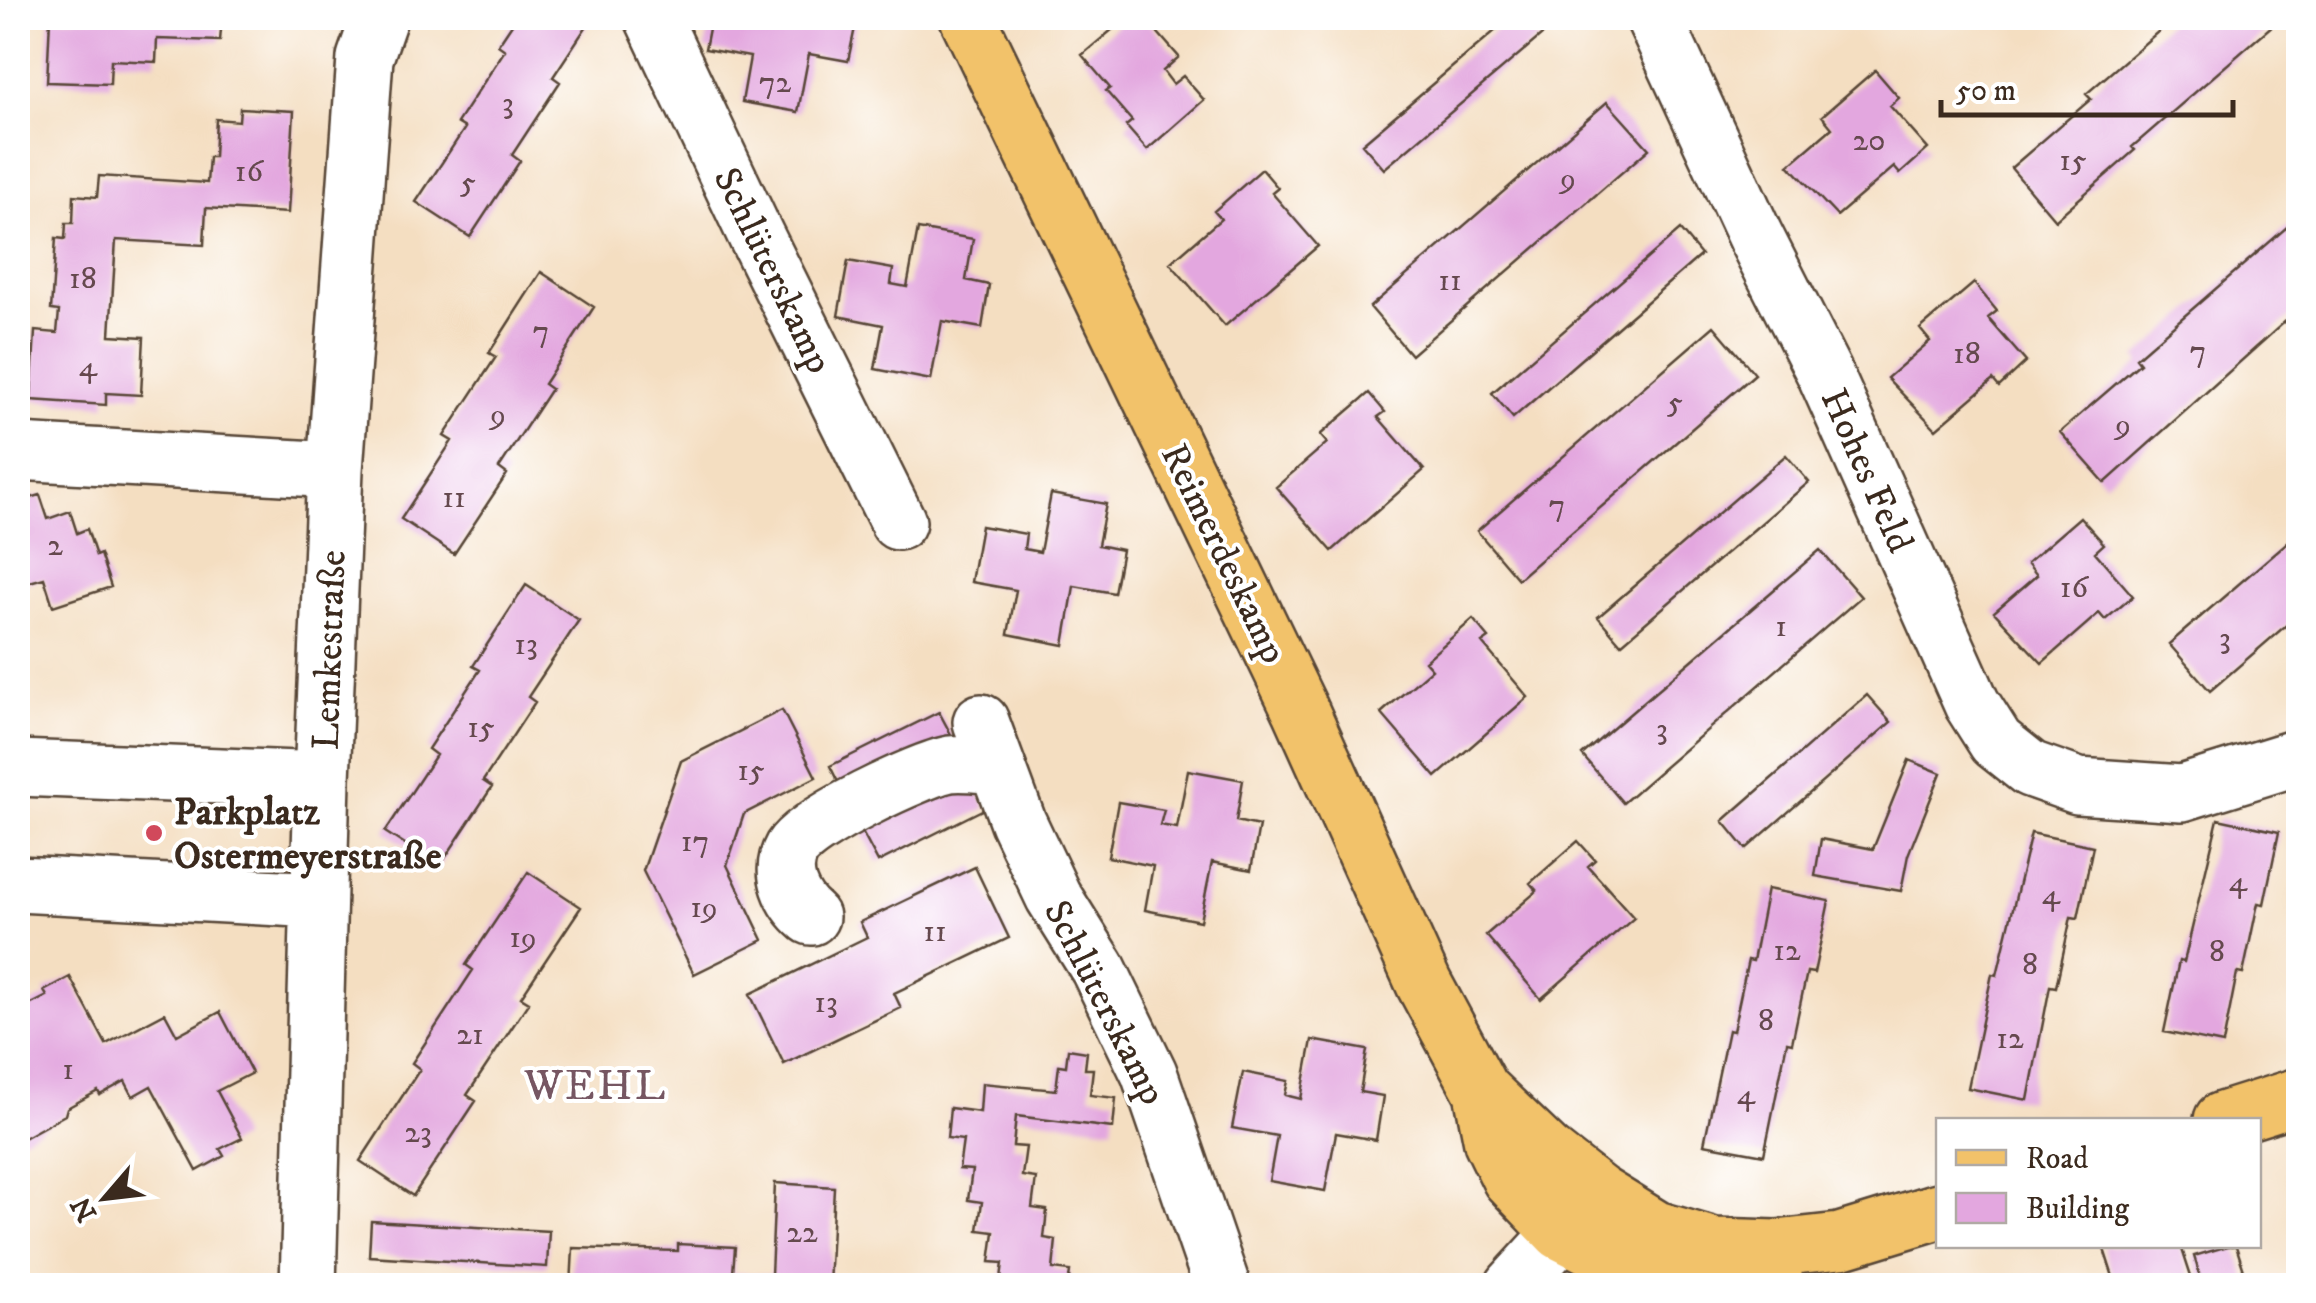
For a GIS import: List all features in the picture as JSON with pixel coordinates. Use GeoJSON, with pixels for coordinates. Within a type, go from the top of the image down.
{"type":"FeatureCollection","features":[{"type":"Feature","properties":{"kind":"main road","name":"Reimerdeskamp"},"geometry":{"type":"LineString","coordinates":[[968,18],[1300,709],[1424,984],[1481,1090],[1492,1142],[1510,1179],[1561,1232],[1656,1280],[1731,1285],[1840,1241]]}},
{"type":"Feature","properties":{"kind":"main road","name":"Reimerdeskamp"},"geometry":{"type":"LineString","coordinates":[[1481,1090],[1547,1153],[1598,1193],[1656,1229],[1714,1246],[1776,1248],[1840,1241]]}},
{"type":"Feature","properties":{"kind":"main road"},"geometry":{"type":"LineString","coordinates":[[2228,1118],[2298,1096]]}},
{"type":"Feature","properties":{"kind":"main road"},"geometry":{"type":"LineString","coordinates":[[1840,1241],[1936,1212]]}},
{"type":"Feature","properties":{"kind":"street","name":"Lemkestraße"},"geometry":{"type":"LineString","coordinates":[[308,1286],[335,470],[365,58],[378,18]]}},
{"type":"Feature","properties":{"kind":"street","name":"Schlüterskamp"},"geometry":{"type":"LineString","coordinates":[[652,18],[898,522]]}},
{"type":"Feature","properties":{"kind":"street","name":"Hohes Feld"},"geometry":{"type":"LineString","coordinates":[[1654,18],[1824,374],[1972,704],[1996,742],[2030,769],[2078,786],[2182,793],[2298,757]]}},
{"type":"Feature","properties":{"kind":"street"},"geometry":{"type":"LineString","coordinates":[[18,452],[335,470]]}},
{"type":"Feature","properties":{"kind":"street","name":"Schlüterskamp"},"geometry":{"type":"LineString","coordinates":[[812,917],[798,906],[785,874],[792,847],[826,822],[903,780],[951,764],[989,744],[1018,822],[1053,896],[1098,968],[1149,1073],[1222,1286]]}},
{"type":"Feature","properties":{"kind":"street"},"geometry":{"type":"LineString","coordinates":[[18,768],[322,780]]}},
{"type":"Feature","properties":{"kind":"street"},"geometry":{"type":"LineString","coordinates":[[18,884],[318,900]]}},
{"type":"Feature","properties":{"kind":"street"},"geometry":{"type":"LineString","coordinates":[[1512,1286],[1598,1193]]}},
{"type":"Feature","properties":{"kind":"building"},"geometry":{"type":"Polygon","coordinates":[[[50,18],[222,18],[220,41],[157,39],[156,62],[111,60],[110,84],[47,82],[50,18]]]}},
{"type":"Feature","properties":{"kind":"building"},"geometry":{"type":"Polygon","coordinates":[[[516,18],[592,18],[553,77],[560,82],[512,155],[520,161],[470,237],[416,202],[465,128],[457,123],[505,50],[498,45],[516,18]]]}},
{"type":"Feature","properties":{"kind":"building"},"geometry":{"type":"Polygon","coordinates":[[[711,18],[857,18],[848,61],[809,54],[798,112],[742,102],[750,57],[705,49],[711,18]]]}},
{"type":"Feature","properties":{"kind":"building"},"geometry":{"type":"Polygon","coordinates":[[[1126,18],[1145,18],[1179,57],[1163,71],[1173,84],[1183,76],[1204,100],[1147,150],[1126,126],[1132,121],[1106,91],[1110,88],[1082,55],[1126,18]]]}},
{"type":"Feature","properties":{"kind":"building"},"geometry":{"type":"Polygon","coordinates":[[[1510,18],[1562,18],[1384,169],[1362,144],[1510,18]]]}},
{"type":"Feature","properties":{"kind":"building"},"geometry":{"type":"Polygon","coordinates":[[[2174,18],[2281,18],[2132,147],[2135,150],[2055,220],[2011,168],[2091,99],[2086,94],[2174,18]]]}},
{"type":"Feature","properties":{"kind":"building"},"geometry":{"type":"Polygon","coordinates":[[[1875,70],[1899,98],[1890,106],[1928,149],[1900,174],[1894,167],[1837,216],[1789,165],[1832,128],[1822,116],[1875,70]]]}},
{"type":"Feature","properties":{"kind":"building"},"geometry":{"type":"Polygon","coordinates":[[[1607,102],[1649,149],[1411,355],[1370,307],[1607,102]]]}},
{"type":"Feature","properties":{"kind":"building"},"geometry":{"type":"Polygon","coordinates":[[[240,108],[294,111],[288,213],[206,208],[204,245],[116,240],[110,335],[144,337],[141,395],[106,393],[106,405],[31,400],[35,331],[57,333],[59,311],[51,310],[56,238],[65,239],[66,223],[73,223],[74,195],[97,197],[99,176],[207,183],[209,157],[214,157],[216,119],[239,121],[240,108]]]}},
{"type":"Feature","properties":{"kind":"building"},"geometry":{"type":"Polygon","coordinates":[[[1262,169],[1278,188],[1272,193],[1318,246],[1225,326],[1170,263],[1221,219],[1214,211],[1262,169]]]}},
{"type":"Feature","properties":{"kind":"building"},"geometry":{"type":"Polygon","coordinates":[[[2295,220],[2298,310],[2105,483],[2060,432],[2140,363],[2136,358],[2295,220]]]}},
{"type":"Feature","properties":{"kind":"building"},"geometry":{"type":"Polygon","coordinates":[[[918,229],[973,239],[966,280],[989,285],[982,328],[942,321],[931,380],[875,369],[883,325],[838,316],[848,261],[893,269],[891,284],[907,287],[918,229]]]}},
{"type":"Feature","properties":{"kind":"building"},"geometry":{"type":"Polygon","coordinates":[[[1680,230],[1701,255],[1513,418],[1492,393],[1680,230]]]}},
{"type":"Feature","properties":{"kind":"building"},"geometry":{"type":"Polygon","coordinates":[[[541,272],[594,307],[544,384],[551,389],[499,468],[507,474],[454,554],[401,519],[452,441],[444,436],[496,357],[489,353],[541,272]]]}},
{"type":"Feature","properties":{"kind":"building"},"geometry":{"type":"Polygon","coordinates":[[[1974,283],[1997,311],[1988,318],[2026,362],[1999,387],[1993,380],[1936,429],[1887,378],[1930,341],[1920,329],[1974,283]]]}},
{"type":"Feature","properties":{"kind":"building"},"geometry":{"type":"Polygon","coordinates":[[[1714,326],[1755,374],[1518,579],[1477,531],[1714,326]]]}},
{"type":"Feature","properties":{"kind":"building"},"geometry":{"type":"Polygon","coordinates":[[[1369,393],[1385,412],[1378,417],[1424,470],[1332,551],[1276,487],[1327,443],[1320,435],[1369,393]]]}},
{"type":"Feature","properties":{"kind":"building"},"geometry":{"type":"Polygon","coordinates":[[[1786,455],[1809,482],[1621,644],[1598,617],[1786,455]]]}},
{"type":"Feature","properties":{"kind":"building"},"geometry":{"type":"Polygon","coordinates":[[[1051,494],[1106,504],[1098,545],[1122,550],[1114,593],[1074,586],[1064,645],[1008,634],[1016,590],[971,582],[981,526],[1026,534],[1024,549],[1040,552],[1051,494]]]}},
{"type":"Feature","properties":{"kind":"building"},"geometry":{"type":"Polygon","coordinates":[[[40,495],[48,519],[70,511],[77,533],[87,529],[111,587],[53,606],[44,578],[26,583],[24,575],[18,577],[18,502],[40,495]]]}},
{"type":"Feature","properties":{"kind":"building"},"geometry":{"type":"Polygon","coordinates":[[[2080,517],[2104,544],[2095,552],[2133,596],[2105,620],[2099,613],[2042,663],[1994,612],[2037,575],[2027,563],[2080,517]]]}},
{"type":"Feature","properties":{"kind":"building"},"geometry":{"type":"Polygon","coordinates":[[[2298,533],[2298,615],[2210,691],[2169,644],[2298,533]]]}},
{"type":"Feature","properties":{"kind":"building"},"geometry":{"type":"Polygon","coordinates":[[[1820,550],[1861,597],[1623,803],[1582,755],[1820,550]]]}},
{"type":"Feature","properties":{"kind":"building"},"geometry":{"type":"Polygon","coordinates":[[[526,585],[579,620],[528,697],[535,702],[483,781],[492,787],[439,867],[385,832],[436,755],[428,749],[480,670],[473,666],[526,585]]]}},
{"type":"Feature","properties":{"kind":"building"},"geometry":{"type":"Polygon","coordinates":[[[1473,619],[1489,638],[1482,643],[1528,697],[1436,777],[1381,713],[1432,669],[1425,661],[1473,619]]]}},
{"type":"Feature","properties":{"kind":"building"},"geometry":{"type":"Polygon","coordinates":[[[1867,695],[1891,722],[1746,849],[1723,821],[1867,695]]]}},
{"type":"Feature","properties":{"kind":"building"},"geometry":{"type":"Polygon","coordinates":[[[782,710],[816,777],[744,814],[727,865],[763,940],[694,974],[643,871],[681,761],[782,710]]]}},
{"type":"Feature","properties":{"kind":"building"},"geometry":{"type":"Polygon","coordinates":[[[939,712],[955,742],[845,796],[830,766],[939,712]]]}},
{"type":"Feature","properties":{"kind":"building"},"geometry":{"type":"Polygon","coordinates":[[[1909,760],[1941,773],[1908,855],[1901,891],[1815,876],[1821,839],[1873,849],[1909,760]]]}},
{"type":"Feature","properties":{"kind":"building"},"geometry":{"type":"Polygon","coordinates":[[[1188,770],[1243,780],[1236,821],[1259,826],[1251,870],[1212,862],[1200,921],[1145,910],[1153,866],[1108,857],[1118,802],[1164,810],[1160,825],[1177,828],[1188,770]]]}},
{"type":"Feature","properties":{"kind":"building"},"geometry":{"type":"Polygon","coordinates":[[[972,778],[986,808],[878,862],[862,832],[972,778]]]}},
{"type":"Feature","properties":{"kind":"building"},"geometry":{"type":"Polygon","coordinates":[[[2218,819],[2279,832],[2264,904],[2258,903],[2243,974],[2237,973],[2223,1044],[2164,1032],[2218,819]]]}},
{"type":"Feature","properties":{"kind":"building"},"geometry":{"type":"Polygon","coordinates":[[[2031,833],[2093,846],[2078,918],[2071,917],[2056,987],[2050,986],[2028,1100],[1968,1088],[1992,974],[1997,975],[2031,833]]]}},
{"type":"Feature","properties":{"kind":"building"},"geometry":{"type":"Polygon","coordinates":[[[1578,841],[1595,860],[1588,866],[1634,918],[1541,999],[1486,935],[1537,891],[1530,883],[1578,841]]]}},
{"type":"Feature","properties":{"kind":"building"},"geometry":{"type":"Polygon","coordinates":[[[975,867],[1009,938],[894,993],[901,1008],[784,1064],[750,994],[867,937],[860,922],[975,867]]]}},
{"type":"Feature","properties":{"kind":"building"},"geometry":{"type":"Polygon","coordinates":[[[528,872],[581,907],[521,997],[529,1002],[467,1095],[476,1101],[413,1196],[360,1161],[420,1069],[412,1063],[473,970],[466,965],[528,872]]]}},
{"type":"Feature","properties":{"kind":"building"},"geometry":{"type":"Polygon","coordinates":[[[1767,889],[1829,901],[1814,973],[1807,972],[1792,1043],[1787,1042],[1764,1155],[1704,1144],[1728,1030],[1733,1031],[1748,960],[1753,961],[1767,889]]]}},
{"type":"Feature","properties":{"kind":"building"},"geometry":{"type":"Polygon","coordinates":[[[70,977],[106,1044],[165,1013],[177,1035],[220,1012],[252,1073],[217,1091],[242,1138],[220,1149],[224,1156],[197,1171],[151,1086],[133,1096],[125,1081],[67,1108],[65,1115],[18,1141],[18,1011],[47,996],[44,991],[70,977]]]}},
{"type":"Feature","properties":{"kind":"building"},"geometry":{"type":"Polygon","coordinates":[[[1312,1040],[1367,1050],[1360,1092],[1383,1096],[1376,1140],[1336,1133],[1325,1191],[1269,1181],[1277,1136],[1232,1128],[1243,1072],[1288,1081],[1285,1095],[1301,1099],[1312,1040]]]}},
{"type":"Feature","properties":{"kind":"building"},"geometry":{"type":"Polygon","coordinates":[[[1068,1049],[1087,1052],[1085,1069],[1093,1069],[1090,1095],[1116,1098],[1113,1128],[1016,1116],[1013,1146],[1026,1147],[1022,1176],[1036,1178],[1032,1208],[1047,1210],[1044,1238],[1056,1240],[1053,1269],[1070,1271],[1068,1286],[1000,1286],[1003,1263],[990,1262],[994,1232],[978,1230],[982,1202],[968,1200],[972,1170],[959,1169],[963,1140],[947,1138],[950,1108],[980,1112],[982,1083],[1056,1090],[1059,1065],[1066,1066],[1068,1049]]]}},
{"type":"Feature","properties":{"kind":"building"},"geometry":{"type":"Polygon","coordinates":[[[775,1183],[834,1187],[829,1286],[571,1286],[573,1248],[678,1251],[678,1244],[735,1247],[733,1273],[771,1275],[775,1183]]]}},
{"type":"Feature","properties":{"kind":"building"},"geometry":{"type":"Polygon","coordinates":[[[371,1221],[549,1231],[547,1267],[369,1256],[371,1221]]]}},
{"type":"Feature","properties":{"kind":"building"},"geometry":{"type":"Polygon","coordinates":[[[2104,1248],[2182,1248],[2194,1286],[2116,1286],[2104,1248]]]}},
{"type":"Feature","properties":{"kind":"building"},"geometry":{"type":"Polygon","coordinates":[[[2237,1248],[2249,1286],[2203,1286],[2194,1256],[2237,1248]]]}},
{"type":"Feature","properties":{"kind":"place","name":"Parkplatz Ostermeyerstraße"},"geometry":{"type":"Point","coordinates":[154,833]}},
{"type":"Feature","properties":{"kind":"district","name":"WEHL"},"geometry":{"type":"Point","coordinates":[596,1084]}}]}
